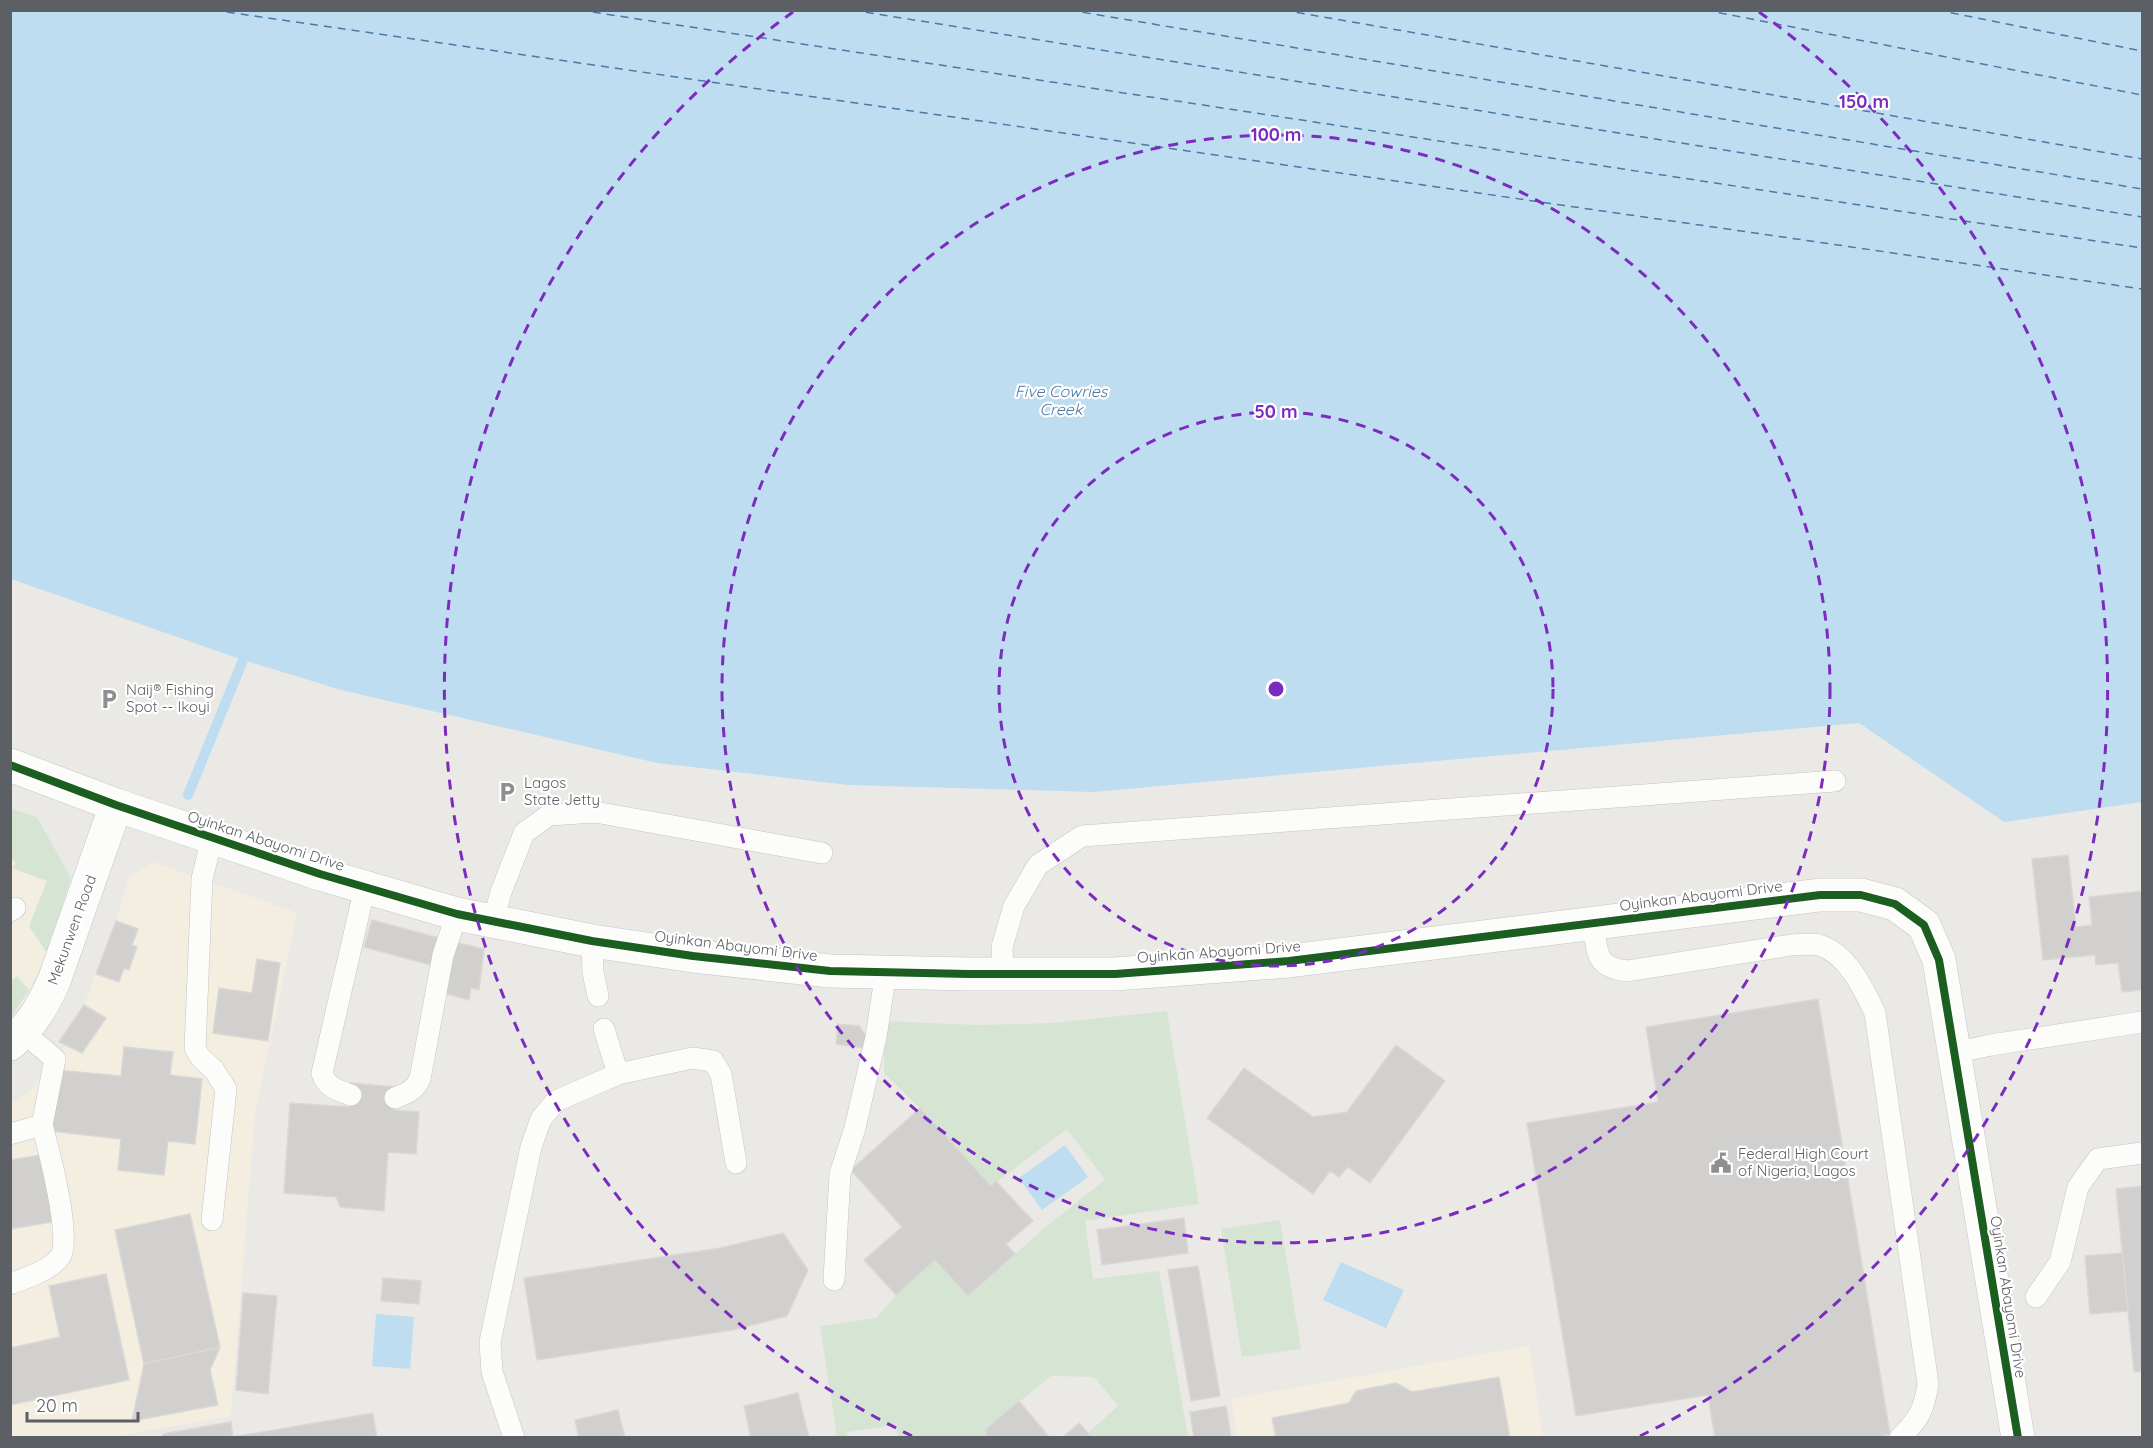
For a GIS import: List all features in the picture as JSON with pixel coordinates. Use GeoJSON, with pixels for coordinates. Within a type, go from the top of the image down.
{"type":"FeatureCollection","features":[{"type":"Feature","properties":{"kind":"street","name":"Oyinkan Abayomi Drive"},"geometry":{"type":"LineString","coordinates":[[10,765],[116,806],[320,874],[457,914],[592,941],[693,956],[830,971],[1115,974],[1288,961],[1820,895],[1861,895],[1895,904],[1924,925],[1939,960],[2018,1437]]}},
{"type":"Feature","properties":{"kind":"street","name":"Mekunwen Road"},"geometry":{"type":"LineString","coordinates":[[17,1038],[42,1008],[54,981],[116,806]]}},
{"type":"Feature","properties":{"kind":"lane"},"geometry":{"type":"LineString","coordinates":[[1003,974],[1002,947],[1014,906],[1038,866],[1082,836],[1835,781]]}},
{"type":"Feature","properties":{"kind":"lane"},"geometry":{"type":"LineString","coordinates":[[493,922],[501,892],[524,833],[549,815],[595,812],[822,853]]}},
{"type":"Feature","properties":{"kind":"lane"},"geometry":{"type":"LineString","coordinates":[[212,838],[202,879],[195,1048],[226,1089],[212,1220]]}},
{"type":"Feature","properties":{"kind":"lane"},"geometry":{"type":"LineString","coordinates":[[351,1095],[331,1087],[322,1073],[365,887]]}},
{"type":"Feature","properties":{"kind":"lane"},"geometry":{"type":"LineString","coordinates":[[395,1098],[411,1092],[416,1088],[420,1079],[443,955],[457,914]]}},
{"type":"Feature","properties":{"kind":"lane"},"geometry":{"type":"LineString","coordinates":[[1593,924],[1599,957],[1611,969],[1627,970],[1791,945],[1818,944],[1836,953],[1862,986],[1875,1013],[1928,1384],[1925,1404],[1916,1422],[1900,1437]]}},
{"type":"Feature","properties":{"kind":"lane"},"geometry":{"type":"LineString","coordinates":[[592,941],[593,972],[598,996]]}},
{"type":"Feature","properties":{"kind":"lane"},"geometry":{"type":"LineString","coordinates":[[834,1280],[840,1174],[855,1128],[876,1037],[886,972]]}},
{"type":"Feature","properties":{"kind":"lane"},"geometry":{"type":"LineString","coordinates":[[1954,1053],[1991,1045],[2142,1022]]}},
{"type":"Feature","properties":{"kind":"lane"},"geometry":{"type":"LineString","coordinates":[[604,1029],[618,1074]]}},
{"type":"Feature","properties":{"kind":"lane"},"geometry":{"type":"LineString","coordinates":[[10,1284],[48,1268],[62,1256],[65,1241],[53,1165],[42,1125],[55,1059],[17,1038]]}},
{"type":"Feature","properties":{"kind":"lane"},"geometry":{"type":"LineString","coordinates":[[514,1437],[492,1372],[490,1342],[531,1147],[540,1119],[556,1101],[618,1074],[692,1058],[713,1061],[721,1074],[736,1162]]}},
{"type":"Feature","properties":{"kind":"lane"},"geometry":{"type":"LineString","coordinates":[[10,1134],[42,1125]]}},
{"type":"Feature","properties":{"kind":"lane"},"geometry":{"type":"LineString","coordinates":[[2036,1297],[2060,1262],[2079,1187],[2098,1159],[2142,1153]]}},
{"type":"Feature","properties":{"kind":"shaded area"},"geometry":{"type":"Polygon","coordinates":[[[11,808],[37,817],[71,878],[47,953],[23,1002],[11,1018],[11,808]]]}},
{"type":"Feature","properties":{"kind":"shaded area"},"geometry":{"type":"Polygon","coordinates":[[[153,862],[297,913],[255,1113],[231,1416],[112,1437],[11,1437],[10,1105],[30,1091],[65,1046],[59,1042],[84,1005],[116,921],[129,877],[153,862]]]}},
{"type":"Feature","properties":{"kind":"shaded area"},"geometry":{"type":"Polygon","coordinates":[[[1529,1346],[1543,1437],[1237,1437],[1231,1399],[1529,1346]]]}},
{"type":"Feature","properties":{"kind":"green space"},"geometry":{"type":"Polygon","coordinates":[[[10,808],[37,817],[71,878],[47,953],[29,926],[47,881],[12,868],[16,864],[11,857],[10,808]]]}},
{"type":"Feature","properties":{"kind":"green space"},"geometry":{"type":"Polygon","coordinates":[[[17,976],[29,990],[11,1018],[11,982],[17,976]]]}},
{"type":"Feature","properties":{"kind":"green space"},"geometry":{"type":"Polygon","coordinates":[[[1167,1011],[1199,1204],[1085,1221],[1093,1279],[1159,1271],[1188,1437],[1092,1437],[1088,1433],[1118,1406],[1094,1377],[1051,1376],[986,1429],[986,1437],[898,1437],[895,1425],[847,1432],[848,1437],[837,1437],[820,1326],[876,1318],[896,1295],[935,1260],[968,1295],[1049,1224],[1105,1180],[1067,1129],[991,1186],[920,1108],[884,1073],[885,1021],[978,1025],[1053,1023],[1167,1011]]]}},
{"type":"Feature","properties":{"kind":"green space"},"geometry":{"type":"Polygon","coordinates":[[[1280,1220],[1301,1349],[1242,1357],[1221,1229],[1280,1220]]]}},
{"type":"Feature","properties":{"kind":"water","name":"Five Cowries Creek"},"geometry":{"type":"Polygon","coordinates":[[[11,10],[2142,11],[2142,802],[2004,822],[1859,723],[1093,792],[848,785],[657,763],[341,690],[243,660],[11,579],[11,10]]]}},
{"type":"Feature","properties":{"kind":"water"},"geometry":{"type":"Polygon","coordinates":[[[1065,1145],[1088,1177],[1042,1210],[1019,1178],[1065,1145]]]}},
{"type":"Feature","properties":{"kind":"water"},"geometry":{"type":"Polygon","coordinates":[[[1341,1262],[1404,1290],[1386,1328],[1323,1300],[1341,1262]]]}},
{"type":"Feature","properties":{"kind":"water"},"geometry":{"type":"Polygon","coordinates":[[[376,1314],[414,1317],[410,1369],[372,1366],[376,1314]]]}},
{"type":"Feature","properties":{"kind":"building"},"geometry":{"type":"Polygon","coordinates":[[[2068,855],[2076,927],[2092,925],[2089,897],[2142,891],[2142,990],[2122,992],[2118,963],[2096,965],[2095,955],[2043,960],[2032,859],[2068,855]]]}},
{"type":"Feature","properties":{"kind":"building"},"geometry":{"type":"Polygon","coordinates":[[[372,920],[439,938],[431,965],[364,947],[372,920]]]}},
{"type":"Feature","properties":{"kind":"building"},"geometry":{"type":"Polygon","coordinates":[[[116,921],[138,929],[132,945],[137,947],[129,970],[124,968],[119,982],[96,974],[116,921]]]}},
{"type":"Feature","properties":{"kind":"building"},"geometry":{"type":"Polygon","coordinates":[[[455,942],[484,949],[479,990],[471,988],[469,1000],[444,993],[455,942]]]}},
{"type":"Feature","properties":{"kind":"building"},"geometry":{"type":"Polygon","coordinates":[[[257,959],[280,963],[268,1041],[213,1033],[219,988],[252,993],[257,959]]]}},
{"type":"Feature","properties":{"kind":"building"},"geometry":{"type":"Polygon","coordinates":[[[1818,999],[1890,1434],[1872,1438],[1715,1438],[1708,1395],[1576,1416],[1527,1123],[1658,1102],[1646,1027],[1818,999]]]}},
{"type":"Feature","properties":{"kind":"building"},"geometry":{"type":"Polygon","coordinates":[[[84,1005],[106,1018],[82,1053],[59,1042],[84,1005]]]}},
{"type":"Feature","properties":{"kind":"building"},"geometry":{"type":"Polygon","coordinates":[[[838,1024],[859,1026],[866,1036],[865,1048],[836,1044],[838,1024]]]}},
{"type":"Feature","properties":{"kind":"building"},"geometry":{"type":"Polygon","coordinates":[[[1396,1045],[1445,1081],[1370,1183],[1348,1167],[1339,1177],[1330,1171],[1313,1194],[1207,1118],[1244,1068],[1313,1117],[1347,1112],[1396,1045]]]}},
{"type":"Feature","properties":{"kind":"building"},"geometry":{"type":"Polygon","coordinates":[[[124,1047],[173,1052],[170,1075],[202,1079],[195,1144],[168,1141],[164,1175],[118,1170],[121,1139],[51,1131],[57,1070],[121,1076],[124,1047]]]}},
{"type":"Feature","properties":{"kind":"building"},"geometry":{"type":"Polygon","coordinates":[[[351,1083],[396,1087],[394,1110],[419,1112],[416,1154],[388,1152],[384,1211],[340,1207],[336,1197],[284,1193],[290,1103],[350,1107],[351,1083]]]}},
{"type":"Feature","properties":{"kind":"building"},"geometry":{"type":"Polygon","coordinates":[[[920,1108],[991,1186],[996,1181],[1033,1221],[1006,1244],[1015,1254],[968,1296],[935,1260],[896,1295],[864,1260],[902,1227],[851,1170],[920,1108]]]}},
{"type":"Feature","properties":{"kind":"building"},"geometry":{"type":"Polygon","coordinates":[[[47,1154],[58,1221],[10,1229],[10,1160],[47,1154]]]}},
{"type":"Feature","properties":{"kind":"building"},"geometry":{"type":"Polygon","coordinates":[[[2142,1186],[2142,1371],[2134,1372],[2116,1189],[2142,1186]]]}},
{"type":"Feature","properties":{"kind":"building"},"geometry":{"type":"Polygon","coordinates":[[[190,1214],[220,1347],[144,1364],[115,1230],[190,1214]]]}},
{"type":"Feature","properties":{"kind":"building"},"geometry":{"type":"Polygon","coordinates":[[[1184,1218],[1188,1253],[1102,1265],[1097,1230],[1184,1218]]]}},
{"type":"Feature","properties":{"kind":"building"},"geometry":{"type":"Polygon","coordinates":[[[783,1233],[808,1270],[787,1316],[733,1330],[537,1360],[524,1278],[720,1248],[783,1233]]]}},
{"type":"Feature","properties":{"kind":"building"},"geometry":{"type":"Polygon","coordinates":[[[2122,1253],[2128,1311],[2090,1314],[2085,1256],[2122,1253]]]}},
{"type":"Feature","properties":{"kind":"building"},"geometry":{"type":"Polygon","coordinates":[[[1198,1266],[1220,1396],[1191,1401],[1168,1270],[1198,1266]]]}},
{"type":"Feature","properties":{"kind":"building"},"geometry":{"type":"Polygon","coordinates":[[[106,1274],[129,1380],[10,1405],[10,1348],[60,1337],[49,1286],[106,1274]]]}},
{"type":"Feature","properties":{"kind":"building"},"geometry":{"type":"Polygon","coordinates":[[[383,1278],[421,1281],[419,1304],[381,1301],[383,1278]]]}},
{"type":"Feature","properties":{"kind":"building"},"geometry":{"type":"Polygon","coordinates":[[[243,1293],[277,1296],[268,1394],[236,1390],[243,1293]]]}},
{"type":"Feature","properties":{"kind":"building"},"geometry":{"type":"Polygon","coordinates":[[[220,1347],[210,1370],[218,1405],[132,1421],[144,1364],[220,1347]]]}},
{"type":"Feature","properties":{"kind":"building"},"geometry":{"type":"Polygon","coordinates":[[[1499,1377],[1510,1438],[1276,1438],[1272,1418],[1349,1403],[1356,1391],[1396,1383],[1412,1392],[1499,1377]]]}},
{"type":"Feature","properties":{"kind":"building"},"geometry":{"type":"Polygon","coordinates":[[[798,1393],[809,1438],[751,1438],[744,1406],[798,1393]]]}},
{"type":"Feature","properties":{"kind":"building"},"geometry":{"type":"Polygon","coordinates":[[[1019,1401],[1050,1438],[986,1438],[986,1429],[1019,1401]]]}},
{"type":"Feature","properties":{"kind":"building"},"geometry":{"type":"Polygon","coordinates":[[[1226,1406],[1231,1438],[1194,1438],[1190,1412],[1226,1406]]]}},
{"type":"Feature","properties":{"kind":"building"},"geometry":{"type":"Polygon","coordinates":[[[618,1410],[625,1438],[579,1438],[575,1420],[618,1410]]]}},
{"type":"Feature","properties":{"kind":"building"},"geometry":{"type":"Polygon","coordinates":[[[373,1413],[377,1438],[233,1438],[233,1437],[373,1413]]]}},
{"type":"Feature","properties":{"kind":"building"},"geometry":{"type":"Polygon","coordinates":[[[231,1422],[233,1438],[163,1438],[163,1434],[231,1422]]]}},
{"type":"Feature","properties":{"kind":"building"},"geometry":{"type":"Polygon","coordinates":[[[1079,1423],[1092,1438],[1062,1438],[1079,1423]]]}},
{"type":"Feature","properties":{"kind":"waterway"},"geometry":{"type":"LineString","coordinates":[[188,795],[243,660]]}},
{"type":"Feature","properties":{"kind":"ferry route"},"geometry":{"type":"LineString","coordinates":[[213,10],[2142,289]]}},
{"type":"Feature","properties":{"kind":"ferry route"},"geometry":{"type":"LineString","coordinates":[[579,10],[2142,248]]}},
{"type":"Feature","properties":{"kind":"ferry route"},"geometry":{"type":"LineString","coordinates":[[852,10],[2142,217]]}},
{"type":"Feature","properties":{"kind":"ferry route"},"geometry":{"type":"LineString","coordinates":[[1069,10],[2142,189]]}},
{"type":"Feature","properties":{"kind":"ferry route"},"geometry":{"type":"LineString","coordinates":[[1283,10],[2142,159]]}},
{"type":"Feature","properties":{"kind":"ferry route"},"geometry":{"type":"LineString","coordinates":[[1705,10],[2142,95]]}},
{"type":"Feature","properties":{"kind":"ferry route"},"geometry":{"type":"LineString","coordinates":[[1937,10],[2142,51]]}},
{"type":"Feature","properties":{"kind":"cycle path"},"geometry":{"type":"LineString","coordinates":[[10,765],[116,805],[320,874],[457,914],[592,941],[693,956],[830,971],[1115,974],[1289,961],[1820,895],[1861,895],[1895,904],[1924,925],[1939,960],[2018,1438]]}},
{"type":"Feature","properties":{"kind":"place","name":"Naij® Fishing Spot -- Ikoyi"},"geometry":{"type":"Point","coordinates":[109,699]}},
{"type":"Feature","properties":{"kind":"place","name":"Lagos State Jetty"},"geometry":{"type":"Point","coordinates":[507,792]}},
{"type":"Feature","properties":{"kind":"place","name":"Federal High Court of Nigeria, Lagos"},"geometry":{"type":"Point","coordinates":[1721,1163]}}]}
